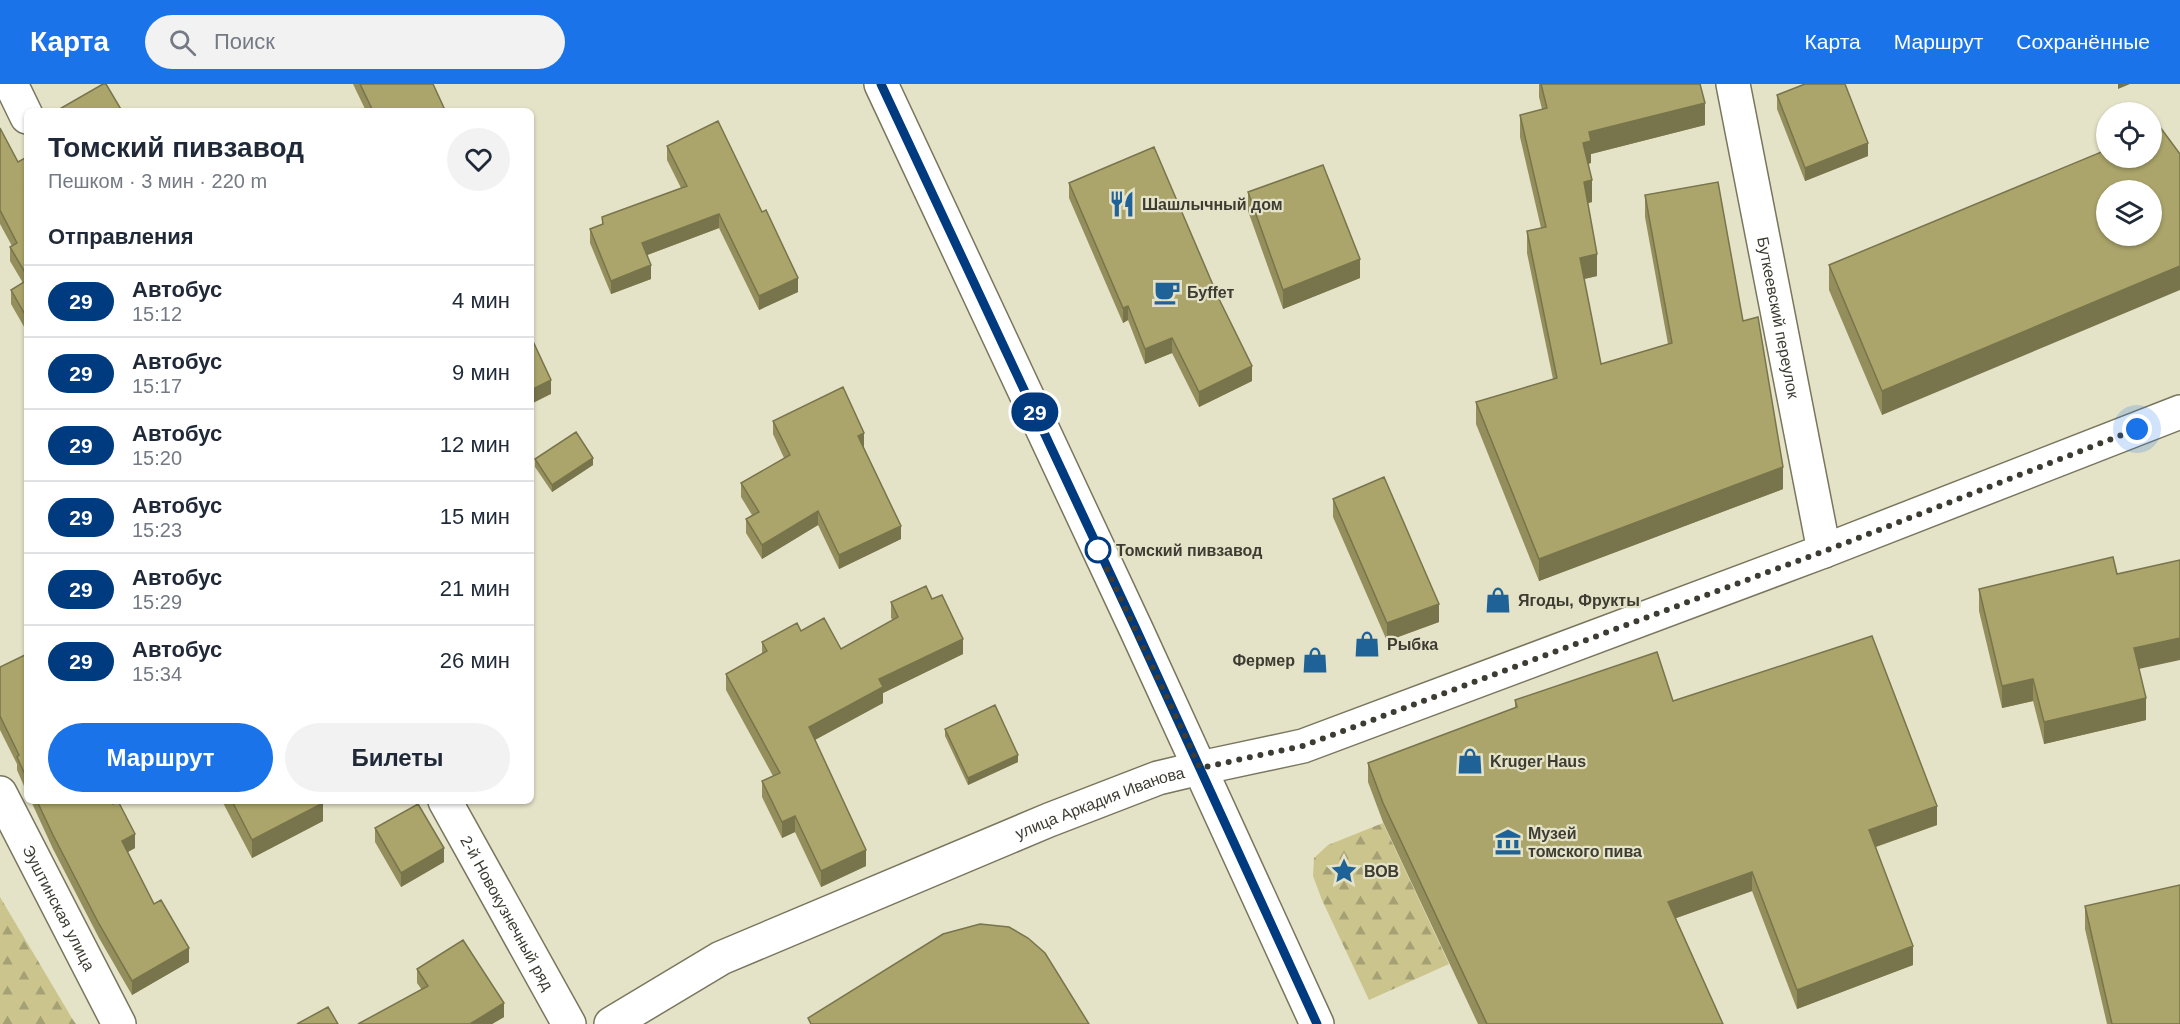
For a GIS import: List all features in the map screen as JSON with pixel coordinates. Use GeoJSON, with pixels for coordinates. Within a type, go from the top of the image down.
{"type":"FeatureCollection","features":[{"type":"Feature","properties":{"kind":"street"},"geometry":{"type":"LineString","coordinates":[[11,84],[24,111]]}},
{"type":"Feature","properties":{"kind":"street"},"geometry":{"type":"LineString","coordinates":[[881,84],[1317,1024]]}},
{"type":"Feature","properties":{"kind":"street","name":"Буткеевский переулок"},"geometry":{"type":"LineString","coordinates":[[1732,84],[1824,551]]}},
{"type":"Feature","properties":{"kind":"street","name":"улица Аркадия Иванова"},"geometry":{"type":"LineString","coordinates":[[610,1024],[721,958],[1049,820],[1158,778],[1303,746],[1824,551],[2180,412]]}},
{"type":"Feature","properties":{"kind":"street","name":"Эуштинская улица"},"geometry":{"type":"LineString","coordinates":[[0,793],[119,1024]]}},
{"type":"Feature","properties":{"kind":"street","name":"2-й Новокузнечный ряд"},"geometry":{"type":"LineString","coordinates":[[447,804],[569,1024]]}},
{"type":"Feature","properties":{"kind":"green space"},"geometry":{"type":"Polygon","coordinates":[[[1383,823],[1449,964],[1369,1000],[1322,900],[1313,876],[1314,858],[1328,845],[1383,823]]]}},
{"type":"Feature","properties":{"kind":"green space"},"geometry":{"type":"Polygon","coordinates":[[[0,897],[73,1020],[76,1024],[0,1024],[0,897]]]}},
{"type":"Feature","properties":{"kind":"building"},"geometry":{"type":"Polygon","coordinates":[[[106,84],[120,108],[61,108],[106,84]]]}},
{"type":"Feature","properties":{"kind":"building"},"geometry":{"type":"Polygon","coordinates":[[[360,84],[433,84],[444,108],[372,108],[360,84]]]}},
{"type":"Feature","properties":{"kind":"building"},"geometry":{"type":"Polygon","coordinates":[[[1541,84],[1700,84],[1705,103],[1589,132],[1591,141],[1583,143],[1592,180],[1584,182],[1597,254],[1580,258],[1601,364],[1672,343],[1645,195],[1718,182],[1743,321],[1758,317],[1783,467],[1539,559],[1476,402],[1557,378],[1527,231],[1546,227],[1520,115],[1547,108],[1541,84]]]}},
{"type":"Feature","properties":{"kind":"building"},"geometry":{"type":"Polygon","coordinates":[[[1805,84],[1845,84],[1868,143],[1805,168],[1777,95],[1805,84]]]}},
{"type":"Feature","properties":{"kind":"building"},"geometry":{"type":"Polygon","coordinates":[[[718,121],[762,212],[766,210],[798,278],[759,296],[719,214],[642,243],[651,265],[611,281],[590,229],[603,224],[602,217],[687,186],[667,146],[718,121]]]}},
{"type":"Feature","properties":{"kind":"building"},"geometry":{"type":"Polygon","coordinates":[[[0,128],[18,162],[24,159],[24,271],[10,247],[17,243],[0,210],[0,128]]]}},
{"type":"Feature","properties":{"kind":"building"},"geometry":{"type":"Polygon","coordinates":[[[2162,130],[2180,154],[2180,266],[1882,391],[1829,265],[2096,154],[2096,168],[2162,168],[2162,130]]]}},
{"type":"Feature","properties":{"kind":"building"},"geometry":{"type":"Polygon","coordinates":[[[1154,147],[1219,299],[1252,366],[1199,392],[1172,338],[1145,349],[1128,306],[1123,308],[1069,183],[1154,147]]]}},
{"type":"Feature","properties":{"kind":"building"},"geometry":{"type":"Polygon","coordinates":[[[1323,165],[1360,259],[1283,290],[1248,192],[1323,165]]]}},
{"type":"Feature","properties":{"kind":"building"},"geometry":{"type":"Polygon","coordinates":[[[24,282],[24,313],[11,290],[24,282]]]}},
{"type":"Feature","properties":{"kind":"building"},"geometry":{"type":"Polygon","coordinates":[[[534,343],[551,380],[534,388],[534,343]]]}},
{"type":"Feature","properties":{"kind":"building"},"geometry":{"type":"Polygon","coordinates":[[[843,387],[864,433],[858,436],[901,526],[839,555],[818,511],[762,545],[746,519],[759,512],[741,483],[790,455],[773,421],[843,387]]]}},
{"type":"Feature","properties":{"kind":"building"},"geometry":{"type":"Polygon","coordinates":[[[576,432],[593,458],[552,485],[535,459],[576,432]]]}},
{"type":"Feature","properties":{"kind":"building"},"geometry":{"type":"Polygon","coordinates":[[[1384,477],[1439,604],[1387,623],[1333,499],[1384,477]]]}},
{"type":"Feature","properties":{"kind":"building"},"geometry":{"type":"Polygon","coordinates":[[[2113,557],[2117,574],[2180,560],[2180,638],[2134,648],[2146,698],[2044,722],[2033,679],[2002,686],[1979,589],[2113,557]]]}},
{"type":"Feature","properties":{"kind":"building"},"geometry":{"type":"Polygon","coordinates":[[[926,586],[932,599],[942,595],[963,639],[879,679],[883,687],[809,727],[866,850],[821,871],[795,816],[782,822],[762,781],[780,773],[726,674],[767,651],[762,642],[797,623],[801,631],[824,618],[841,649],[898,617],[891,602],[926,586]]]}},
{"type":"Feature","properties":{"kind":"building"},"geometry":{"type":"Polygon","coordinates":[[[1872,636],[1937,806],[1869,830],[1913,946],[1797,990],[1752,872],[1668,902],[1723,1024],[1487,1024],[1383,803],[1368,763],[1517,707],[1515,700],[1657,652],[1673,701],[1872,636]]]}},
{"type":"Feature","properties":{"kind":"building"},"geometry":{"type":"Polygon","coordinates":[[[24,655],[24,772],[17,757],[19,755],[0,716],[0,667],[24,655]]]}},
{"type":"Feature","properties":{"kind":"building"},"geometry":{"type":"Polygon","coordinates":[[[995,705],[1018,755],[968,778],[945,729],[995,705]]]}},
{"type":"Feature","properties":{"kind":"building"},"geometry":{"type":"Polygon","coordinates":[[[38,804],[120,804],[135,834],[122,841],[154,904],[161,900],[189,948],[132,981],[99,924],[38,804]]]}},
{"type":"Feature","properties":{"kind":"building"},"geometry":{"type":"Polygon","coordinates":[[[234,804],[321,804],[252,840],[234,804]]]}},
{"type":"Feature","properties":{"kind":"building"},"geometry":{"type":"Polygon","coordinates":[[[418,804],[444,848],[401,873],[375,828],[418,804]]]}},
{"type":"Feature","properties":{"kind":"building"},"geometry":{"type":"Polygon","coordinates":[[[2180,885],[2180,1024],[2112,1024],[2085,906],[2180,885]]]}},
{"type":"Feature","properties":{"kind":"building"},"geometry":{"type":"Polygon","coordinates":[[[980,924],[1009,927],[1028,938],[1045,953],[1089,1024],[811,1024],[808,1018],[943,934],[980,924]]]}},
{"type":"Feature","properties":{"kind":"building"},"geometry":{"type":"Polygon","coordinates":[[[463,940],[504,1003],[470,1024],[358,1024],[428,986],[417,969],[463,940]]]}},
{"type":"Feature","properties":{"kind":"building"},"geometry":{"type":"Polygon","coordinates":[[[328,1007],[338,1024],[297,1024],[328,1007]]]}},
{"type":"Feature","properties":{"kind":"bus line","name":"29"},"geometry":{"type":"LineString","coordinates":[[881,84],[1024,387],[1317,1024]]}},
{"type":"Feature","properties":{"kind":"place","name":"Шашлычный дом"},"geometry":{"type":"Point","coordinates":[1122,204]}},
{"type":"Feature","properties":{"kind":"place","name":"Буffет"},"geometry":{"type":"Point","coordinates":[1167,292]}},
{"type":"Feature","properties":{"kind":"place","name":"Томский пивзавод"},"geometry":{"type":"Point","coordinates":[1098,550]}},
{"type":"Feature","properties":{"kind":"place","name":"Ягоды, Фрукты"},"geometry":{"type":"Point","coordinates":[1498,600]}},
{"type":"Feature","properties":{"kind":"place","name":"Рыбка"},"geometry":{"type":"Point","coordinates":[1367,644]}},
{"type":"Feature","properties":{"kind":"place","name":"Фермер"},"geometry":{"type":"Point","coordinates":[1315,660]}},
{"type":"Feature","properties":{"kind":"place","name":"Kruger Haus"},"geometry":{"type":"Point","coordinates":[1470,761]}},
{"type":"Feature","properties":{"kind":"place","name":"Музей томского пива"},"geometry":{"type":"Point","coordinates":[1508,842]}},
{"type":"Feature","properties":{"kind":"place","name":"ВОВ"},"geometry":{"type":"Point","coordinates":[1344,871]}},
{"type":"Feature","properties":{"kind":"route"},"geometry":{"type":"LineString","coordinates":[[1098,550],[1200,768],[1303,746],[1843,544],[2137,429]]}}]}
